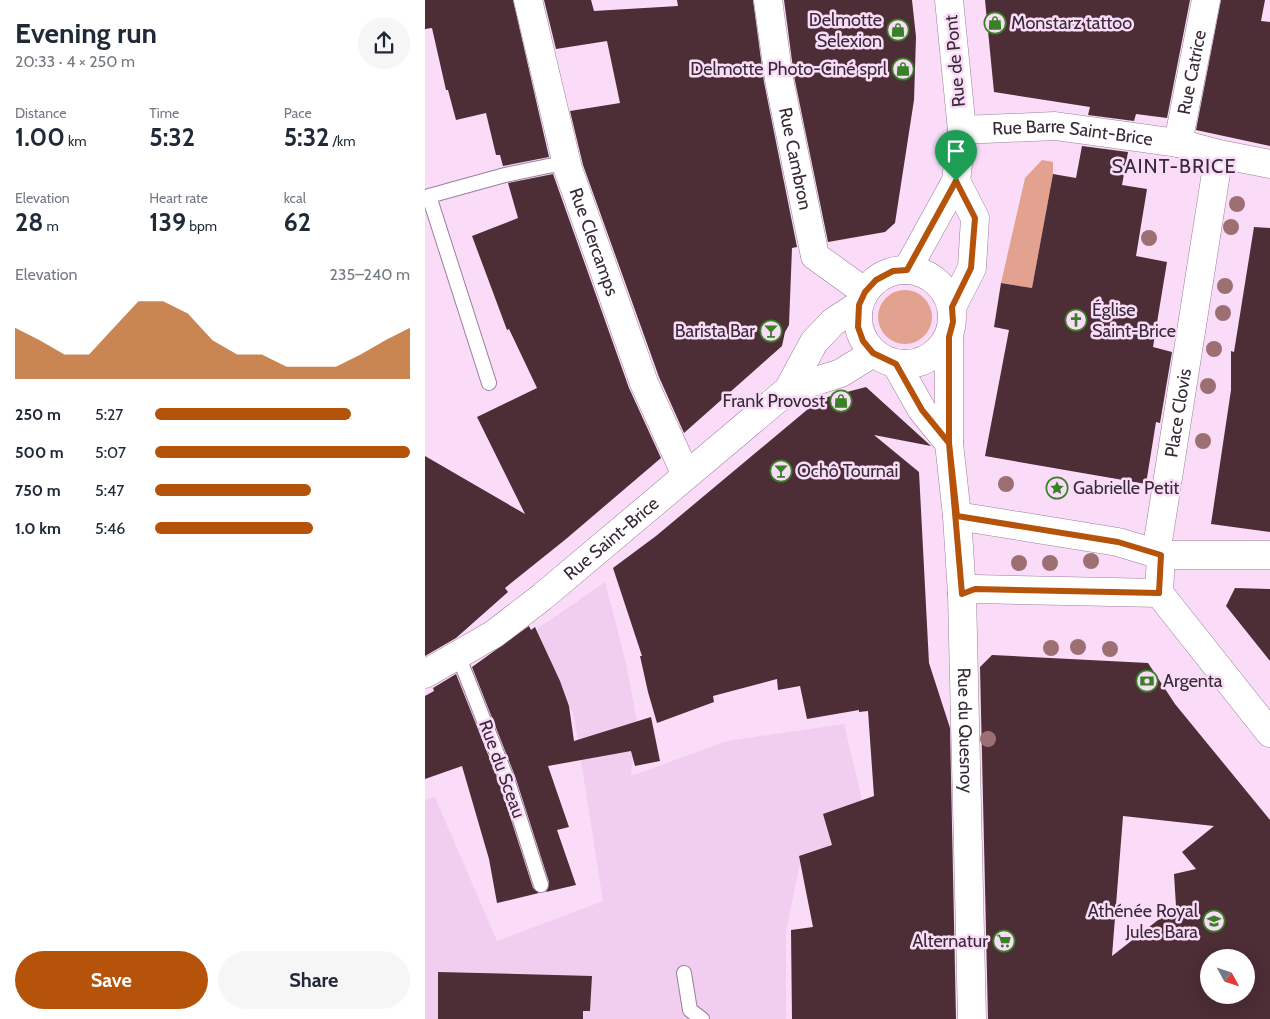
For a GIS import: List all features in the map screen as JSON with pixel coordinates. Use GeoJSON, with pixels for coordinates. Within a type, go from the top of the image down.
{"type":"FeatureCollection","features":[{"type":"Feature","properties":{"kind":"street","name":"Rue Clercamps"},"geometry":{"type":"LineString","coordinates":[[528,0],[568,169],[644,383],[686,475]]}},
{"type":"Feature","properties":{"kind":"street","name":"Rue Cambron"},"geometry":{"type":"LineString","coordinates":[[767,0],[779,80],[815,256],[862,298]]}},
{"type":"Feature","properties":{"kind":"street","name":"Rue de Pont"},"geometry":{"type":"LineString","coordinates":[[907,270],[956,181],[962,130],[949,0]]}},
{"type":"Feature","properties":{"kind":"street","name":"Rue Catrice"},"geometry":{"type":"LineString","coordinates":[[1178,143],[1206,0]]}},
{"type":"Feature","properties":{"kind":"street","name":"Rue Barre Saint-Brice"},"geometry":{"type":"LineString","coordinates":[[962,130],[1055,126],[1178,143],[1219,154],[1270,164]]}},
{"type":"Feature","properties":{"kind":"street","name":"Place Clovis"},"geometry":{"type":"LineString","coordinates":[[1159,593],[1161,555],[1158,541],[1219,154]]}},
{"type":"Feature","properties":{"kind":"street"},"geometry":{"type":"LineString","coordinates":[[952,307],[971,268],[975,218],[956,181]]}},
{"type":"Feature","properties":{"kind":"street"},"geometry":{"type":"LineString","coordinates":[[885,358],[917,364],[936,354],[949,337],[953,322],[952,307],[944,288],[929,276],[907,270],[893,271],[876,280],[862,298],[858,327],[863,341],[885,358],[922,410],[949,443]]}},
{"type":"Feature","properties":{"kind":"street","name":"Rue Saint-Brice"},"geometry":{"type":"LineString","coordinates":[[788,390],[813,343],[833,322],[862,298]]}},
{"type":"Feature","properties":{"kind":"street","name":"Rue du Quesnoy"},"geometry":{"type":"LineString","coordinates":[[949,337],[949,443],[957,516],[962,594],[972,1019]]}},
{"type":"Feature","properties":{"kind":"street","name":"Rue Saint-Brice"},"geometry":{"type":"LineString","coordinates":[[425,674],[494,634],[542,597],[788,390],[885,358]]}},
{"type":"Feature","properties":{"kind":"street"},"geometry":{"type":"LineString","coordinates":[[957,516],[1118,542],[1161,555],[1270,556]]}},
{"type":"Feature","properties":{"kind":"street"},"geometry":{"type":"LineString","coordinates":[[962,594],[975,589],[1159,593],[1270,733]]}},
{"type":"Feature","properties":{"kind":"lane"},"geometry":{"type":"LineString","coordinates":[[489,383],[429,196],[505,175],[553,165],[568,169]]}},
{"type":"Feature","properties":{"kind":"lane","name":"Rue du Sceau"},"geometry":{"type":"LineString","coordinates":[[458,655],[507,778],[541,885]]}},
{"type":"Feature","properties":{"kind":"lane"},"geometry":{"type":"LineString","coordinates":[[683,973],[690,1010],[702,1019]]}},
{"type":"Feature","properties":{"kind":"shaded area"},"geometry":{"type":"Polygon","coordinates":[[[1042,160],[1053,162],[1053,174],[1032,288],[1001,283],[1025,178],[1042,160]]]}},
{"type":"Feature","properties":{"kind":"shaded area"},"geometry":{"type":"Polygon","coordinates":[[[905,290],[915,292],[924,298],[930,307],[932,317],[930,327],[924,336],[915,342],[905,344],[895,342],[886,336],[880,327],[878,317],[880,307],[886,298],[895,292],[905,290]]]}},
{"type":"Feature","properties":{"kind":"shaded area"},"geometry":{"type":"Polygon","coordinates":[[[605,582],[626,663],[637,722],[631,776],[727,741],[844,724],[873,846],[801,859],[786,931],[786,1019],[425,1019],[425,800],[435,797],[497,941],[603,901],[574,716],[537,629],[605,582]]]}},
{"type":"Feature","properties":{"kind":"building"},"geometry":{"type":"Polygon","coordinates":[[[425,0],[513,0],[549,157],[503,166],[500,155],[496,155],[486,113],[456,120],[448,90],[446,90],[432,28],[425,29],[425,0]]]}},
{"type":"Feature","properties":{"kind":"building"},"geometry":{"type":"Polygon","coordinates":[[[544,0],[591,0],[594,11],[678,6],[677,0],[753,0],[764,82],[797,247],[792,248],[789,325],[785,332],[782,346],[684,433],[659,377],[583,165],[570,111],[620,103],[607,41],[556,49],[544,0]]]}},
{"type":"Feature","properties":{"kind":"building"},"geometry":{"type":"Polygon","coordinates":[[[784,0],[912,0],[916,37],[914,100],[895,223],[885,232],[828,242],[794,76],[784,0]]]}},
{"type":"Feature","properties":{"kind":"building"},"geometry":{"type":"Polygon","coordinates":[[[985,0],[1190,0],[1167,118],[1136,114],[1134,121],[1088,115],[1090,107],[994,92],[985,0]]]}},
{"type":"Feature","properties":{"kind":"building"},"geometry":{"type":"Polygon","coordinates":[[[1221,0],[1265,0],[1261,21],[1270,22],[1270,146],[1196,130],[1221,0]]]}},
{"type":"Feature","properties":{"kind":"building","name":"Église Saint-Brice"},"geometry":{"type":"Polygon","coordinates":[[[1082,146],[1128,152],[1122,185],[1147,189],[1136,256],[1167,262],[1153,347],[1172,352],[1160,423],[1156,422],[1146,484],[985,456],[1009,330],[994,327],[1001,283],[1032,288],[1053,174],[1076,178],[1082,146]]]}},
{"type":"Feature","properties":{"kind":"building"},"geometry":{"type":"Polygon","coordinates":[[[553,174],[629,388],[661,458],[505,588],[508,592],[456,638],[425,656],[425,456],[525,514],[477,417],[537,388],[509,329],[507,330],[472,236],[518,218],[508,183],[553,174]]]}},
{"type":"Feature","properties":{"kind":"building"},"geometry":{"type":"Polygon","coordinates":[[[1254,227],[1270,228],[1270,532],[1211,524],[1231,390],[1231,351],[1234,352],[1254,227]]]}},
{"type":"Feature","properties":{"kind":"building"},"geometry":{"type":"Polygon","coordinates":[[[866,387],[931,446],[874,435],[919,472],[929,663],[950,728],[956,1019],[792,1019],[791,930],[813,927],[799,856],[832,845],[823,814],[874,796],[868,711],[859,712],[859,710],[807,719],[800,686],[778,690],[777,679],[713,696],[714,702],[657,723],[648,692],[640,656],[642,656],[613,568],[656,536],[820,399],[866,387]]]}},
{"type":"Feature","properties":{"kind":"building"},"geometry":{"type":"Polygon","coordinates":[[[1235,588],[1270,589],[1270,661],[1226,606],[1235,588]]]}},
{"type":"Feature","properties":{"kind":"building"},"geometry":{"type":"Polygon","coordinates":[[[529,626],[531,630],[535,627],[560,681],[569,706],[574,741],[651,717],[660,761],[635,766],[631,751],[548,766],[569,827],[557,830],[576,885],[546,892],[549,882],[515,776],[472,667],[529,626]]]}},
{"type":"Feature","properties":{"kind":"building"},"geometry":{"type":"Polygon","coordinates":[[[992,655],[1148,663],[1175,704],[1270,820],[1270,1019],[988,1019],[980,667],[992,655]],[[1123,816],[1112,956],[1176,906],[1174,874],[1196,869],[1182,852],[1214,826],[1123,816]]]}},
{"type":"Feature","properties":{"kind":"building"},"geometry":{"type":"Polygon","coordinates":[[[456,674],[499,782],[533,888],[539,893],[497,903],[489,859],[462,766],[425,779],[425,696],[434,691],[433,688],[456,674]]]}},
{"type":"Feature","properties":{"kind":"building"},"geometry":{"type":"Polygon","coordinates":[[[438,972],[592,976],[590,1011],[583,1011],[583,1019],[438,1019],[438,972]]]}},
{"type":"Feature","properties":{"kind":"place","name":"Monstarz tattoo"},"geometry":{"type":"Point","coordinates":[995,23]}},
{"type":"Feature","properties":{"kind":"place","name":"Delmotte Selexion"},"geometry":{"type":"Point","coordinates":[898,30]}},
{"type":"Feature","properties":{"kind":"place","name":"Delmotte Photo-Ciné sprl"},"geometry":{"type":"Point","coordinates":[903,69]}},
{"type":"Feature","properties":{"kind":"place","name":"Église Saint-Brice"},"geometry":{"type":"Point","coordinates":[1076,320]}},
{"type":"Feature","properties":{"kind":"place","name":"Barista Bar"},"geometry":{"type":"Point","coordinates":[771,331]}},
{"type":"Feature","properties":{"kind":"place","name":"Frank Provost"},"geometry":{"type":"Point","coordinates":[841,401]}},
{"type":"Feature","properties":{"kind":"place","name":"Ochô Tournai"},"geometry":{"type":"Point","coordinates":[781,471]}},
{"type":"Feature","properties":{"kind":"place","name":"Gabrielle Petit"},"geometry":{"type":"Point","coordinates":[1057,488]}},
{"type":"Feature","properties":{"kind":"place","name":"Argenta"},"geometry":{"type":"Point","coordinates":[1147,681]}},
{"type":"Feature","properties":{"kind":"place","name":"Athénée Royal Jules Bara"},"geometry":{"type":"Point","coordinates":[1214,921]}},
{"type":"Feature","properties":{"kind":"place","name":"Alternatur"},"geometry":{"type":"Point","coordinates":[1004,941]}},
{"type":"Feature","properties":{"kind":"district","name":"SAINT-BRICE"},"geometry":{"type":"Point","coordinates":[1174,166]}},
{"type":"Feature","properties":{"kind":"route"},"geometry":{"type":"LineString","coordinates":[[956,181],[935,224],[907,270],[893,271],[876,280],[865,292],[859,305],[858,327],[863,341],[873,353],[896,364],[922,410],[949,443],[957,516],[1118,542],[1161,555],[1159,593],[975,589],[962,594],[957,516],[949,443],[949,337],[953,322],[952,307],[971,268],[975,218],[956,181]]}}]}
